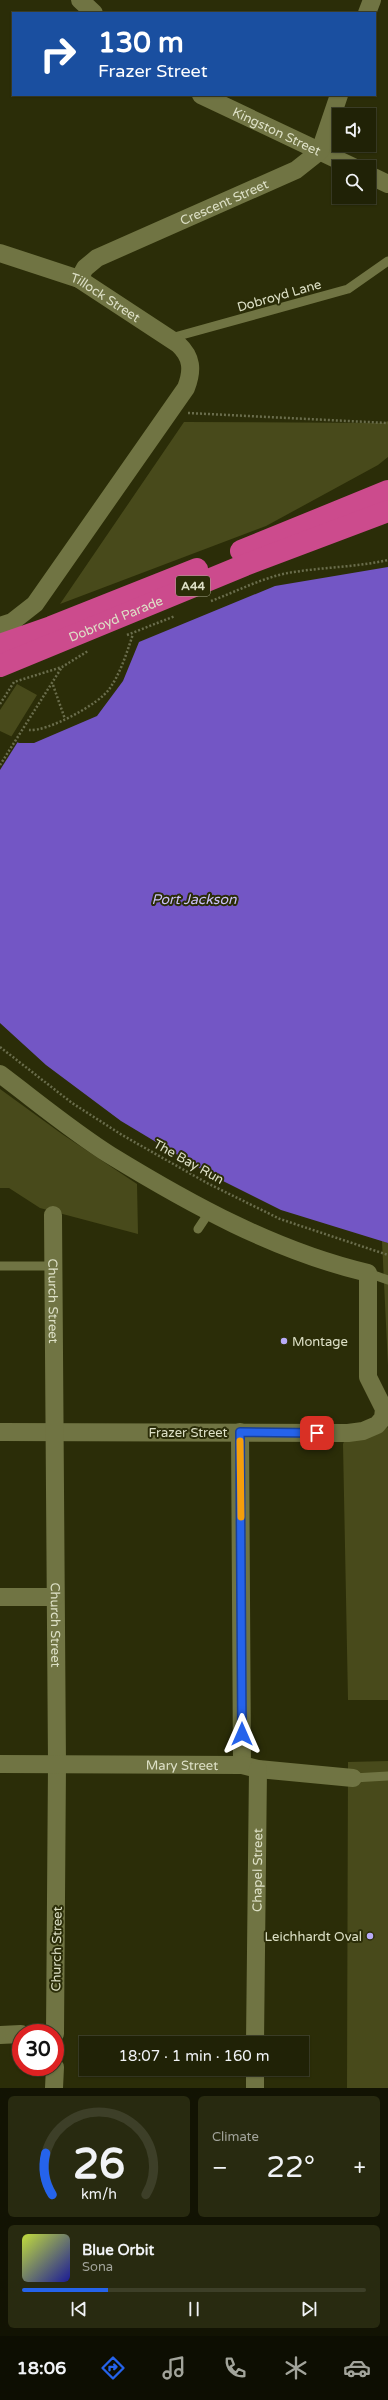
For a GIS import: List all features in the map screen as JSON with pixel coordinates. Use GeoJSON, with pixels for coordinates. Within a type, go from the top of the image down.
{"type":"FeatureCollection","features":[{"type":"Feature","properties":{"kind":"highway","name":"Dobroyd Parade"},"geometry":{"type":"LineString","coordinates":[[0,644],[51,627],[388,491]]}},
{"type":"Feature","properties":{"kind":"highway","name":"Dobroyd Parade"},"geometry":{"type":"LineString","coordinates":[[0,666],[244,565],[388,511]]}},
{"type":"Feature","properties":{"kind":"street"},"geometry":{"type":"LineString","coordinates":[[80,0],[93,12]]}},
{"type":"Feature","properties":{"kind":"street"},"geometry":{"type":"LineString","coordinates":[[367,12],[372,0]]}},
{"type":"Feature","properties":{"kind":"street","name":"Kingston Street"},"geometry":{"type":"LineString","coordinates":[[203,96],[339,160]]}},
{"type":"Feature","properties":{"kind":"street"},"geometry":{"type":"LineString","coordinates":[[320,151],[339,96]]}},
{"type":"Feature","properties":{"kind":"street","name":"Crescent Street"},"geometry":{"type":"LineString","coordinates":[[78,279],[84,268],[97,258],[296,170],[320,151]]}},
{"type":"Feature","properties":{"kind":"street"},"geometry":{"type":"LineString","coordinates":[[376,178],[388,184]]}},
{"type":"Feature","properties":{"kind":"street","name":"Tillock Street"},"geometry":{"type":"LineString","coordinates":[[0,253],[78,279],[186,351],[191,367],[186,388],[170,412]]}},
{"type":"Feature","properties":{"kind":"street"},"geometry":{"type":"LineString","coordinates":[[0,626],[12,622],[35,604],[170,412]]}},
{"type":"Feature","properties":{"kind":"street"},"geometry":{"type":"LineString","coordinates":[[0,1074],[109,1154],[210,1211],[300,1254],[368,1273],[368,1377],[386,1410]]}},
{"type":"Feature","properties":{"kind":"street","name":"Church Street"},"geometry":{"type":"LineString","coordinates":[[53,1215],[56,1432],[55,1597],[57,1764],[55,2024]]}},
{"type":"Feature","properties":{"kind":"street","name":"Frazer Street"},"geometry":{"type":"LineString","coordinates":[[0,1432],[348,1433],[363,1431],[376,1425],[383,1418],[386,1410]]}},
{"type":"Feature","properties":{"kind":"street","name":"Chapel Street"},"geometry":{"type":"LineString","coordinates":[[240,1432],[250,1767],[255,2036]]}},
{"type":"Feature","properties":{"kind":"street"},"geometry":{"type":"LineString","coordinates":[[0,1597],[55,1597]]}},
{"type":"Feature","properties":{"kind":"street","name":"Mary Street"},"geometry":{"type":"LineString","coordinates":[[0,1764],[250,1767],[353,1778]]}},
{"type":"Feature","properties":{"kind":"street"},"geometry":{"type":"LineString","coordinates":[[0,2034],[12,2034]]}},
{"type":"Feature","properties":{"kind":"street"},"geometry":{"type":"LineString","coordinates":[[54,2088],[55,2076]]}},
{"type":"Feature","properties":{"kind":"street"},"geometry":{"type":"LineString","coordinates":[[255,2076],[255,2088]]}},
{"type":"Feature","properties":{"kind":"lane","name":"Dobroyd Lane"},"geometry":{"type":"LineString","coordinates":[[170,339],[348,289],[388,261]]}},
{"type":"Feature","properties":{"kind":"lane"},"geometry":{"type":"LineString","coordinates":[[198,1229],[210,1211]]}},
{"type":"Feature","properties":{"kind":"lane"},"geometry":{"type":"LineString","coordinates":[[0,1266],[54,1266]]}},
{"type":"Feature","properties":{"kind":"lane"},"geometry":{"type":"LineString","coordinates":[[368,1273],[388,1280]]}},
{"type":"Feature","properties":{"kind":"lane","name":"Mary Street"},"geometry":{"type":"LineString","coordinates":[[353,1778],[388,1776]]}},
{"type":"Feature","properties":{"kind":"path"},"geometry":{"type":"LineString","coordinates":[[170,412],[388,423]]}},
{"type":"Feature","properties":{"kind":"path"},"geometry":{"type":"LineString","coordinates":[[204,604],[268,579],[293,572],[364,565],[388,560]]}},
{"type":"Feature","properties":{"kind":"path"},"geometry":{"type":"LineString","coordinates":[[125,636],[176,615]]}},
{"type":"Feature","properties":{"kind":"path"},"geometry":{"type":"LineString","coordinates":[[29,730],[36,730],[65,719],[96,701],[110,689],[124,662],[135,633]]}},
{"type":"Feature","properties":{"kind":"path"},"geometry":{"type":"LineString","coordinates":[[0,704],[14,682],[62,667],[93,649]]}},
{"type":"Feature","properties":{"kind":"path"},"geometry":{"type":"LineString","coordinates":[[0,765],[62,667]]}},
{"type":"Feature","properties":{"kind":"path"},"geometry":{"type":"LineString","coordinates":[[52,684],[65,719]]}},
{"type":"Feature","properties":{"kind":"path","name":"The Bay Run"},"geometry":{"type":"LineString","coordinates":[[0,1047],[72,1102],[122,1135],[207,1183],[280,1219],[388,1254]]}},
{"type":"Feature","properties":{"kind":"shaded area"},"geometry":{"type":"Polygon","coordinates":[[[388,421],[388,457],[378,465],[266,526],[60,604],[184,422],[383,423],[388,421]]]}},
{"type":"Feature","properties":{"kind":"shaded area"},"geometry":{"type":"Polygon","coordinates":[[[17,684],[37,695],[0,755],[0,710],[17,684]]]}},
{"type":"Feature","properties":{"kind":"shaded area"},"geometry":{"type":"Polygon","coordinates":[[[0,1089],[62,1134],[137,1184],[138,1234],[40,1208],[9,1188],[0,1188],[0,1089]]]}},
{"type":"Feature","properties":{"kind":"shaded area"},"geometry":{"type":"Polygon","coordinates":[[[382,1241],[388,1243],[388,1366],[382,1241]]]}},
{"type":"Feature","properties":{"kind":"shaded area"},"geometry":{"type":"Polygon","coordinates":[[[388,1427],[388,1700],[348,1700],[343,1444],[345,1439],[382,1431],[388,1427]]]}},
{"type":"Feature","properties":{"kind":"shaded area","name":"Leichhardt Oval"},"geometry":{"type":"Polygon","coordinates":[[[388,1761],[388,2088],[347,2088],[348,1762],[388,1761]]]}},
{"type":"Feature","properties":{"kind":"water","name":"Port Jackson"},"geometry":{"type":"Polygon","coordinates":[[[388,567],[388,1243],[281,1210],[211,1175],[121,1121],[46,1065],[0,1023],[0,733],[19,743],[34,743],[97,716],[123,681],[139,642],[275,586],[388,567]]]}},
{"type":"Feature","properties":{"kind":"pier"},"geometry":{"type":"Polygon","coordinates":[[[0,731],[19,740],[0,770],[0,731]]]}},
{"type":"Feature","properties":{"kind":"slow traffic"},"geometry":{"type":"LineString","coordinates":[[240,1441],[241,1517]]}},
{"type":"Feature","properties":{"kind":"place","name":"Montage"},"geometry":{"type":"Point","coordinates":[284,1341]}},
{"type":"Feature","properties":{"kind":"place","name":"Leichhardt Oval"},"geometry":{"type":"Point","coordinates":[370,1936]}},
{"type":"Feature","properties":{"kind":"route"},"geometry":{"type":"LineString","coordinates":[[242,1734],[240,1432],[317,1433]]}}]}
